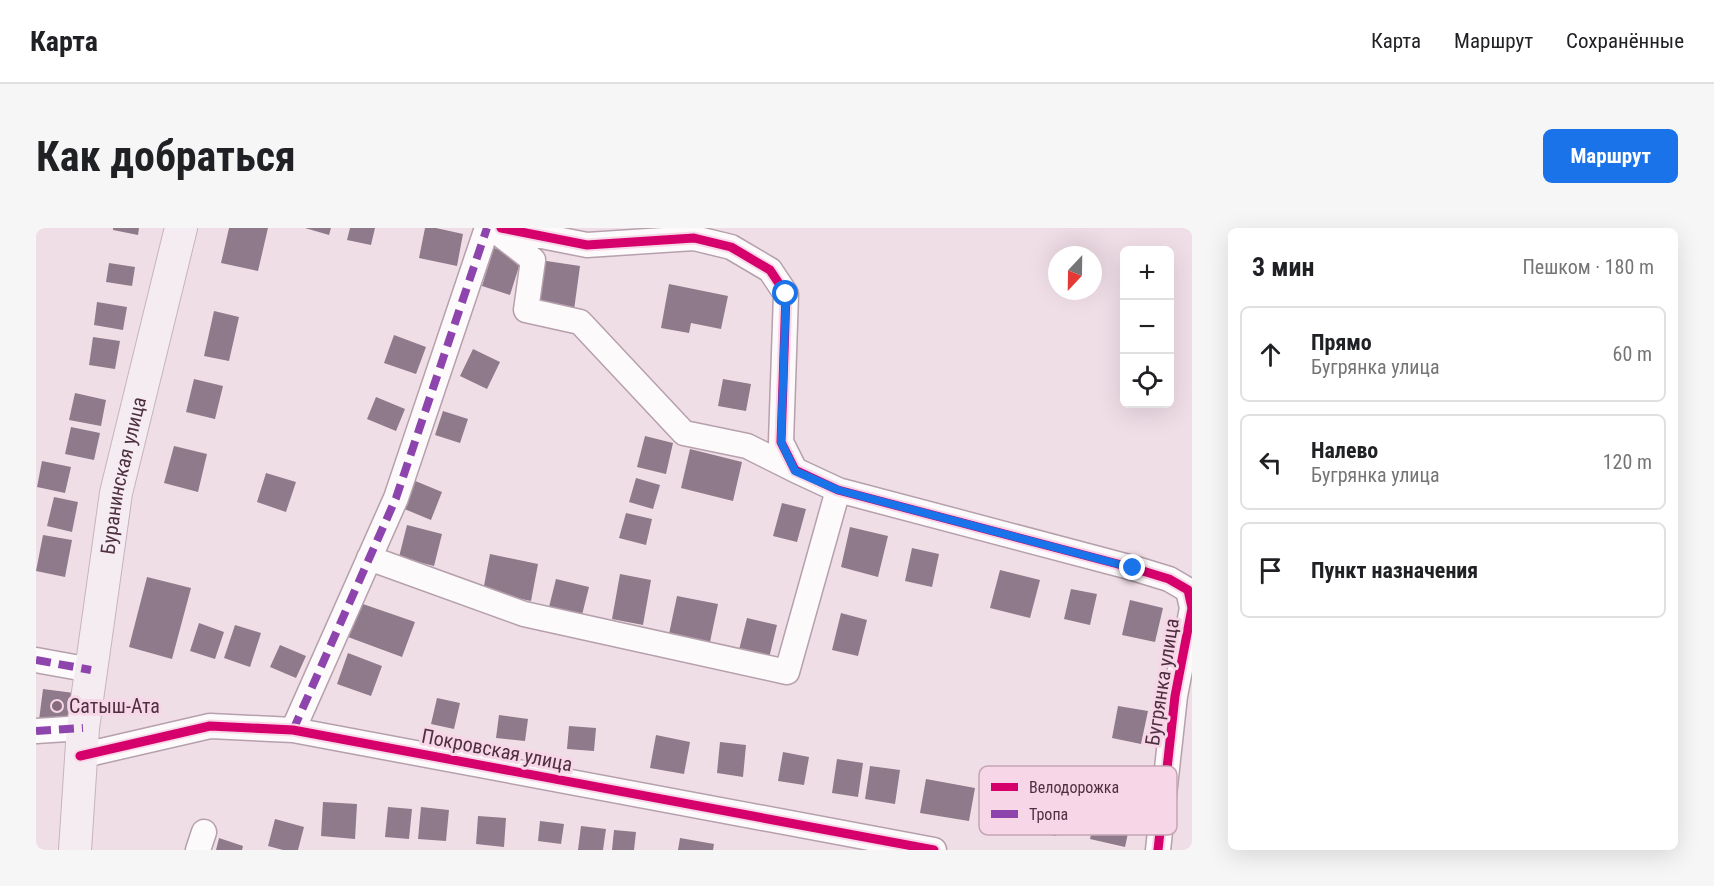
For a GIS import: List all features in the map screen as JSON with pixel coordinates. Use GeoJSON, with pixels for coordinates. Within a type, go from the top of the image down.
{"type":"FeatureCollection","features":[{"type":"Feature","properties":{"kind":"main road","name":"Буранинская улица"},"geometry":{"type":"LineString","coordinates":[[75,850],[82,742],[116,493],[181,228]]}},
{"type":"Feature","properties":{"kind":"street"},"geometry":{"type":"LineString","coordinates":[[293,730],[396,498],[489,228]]}},
{"type":"Feature","properties":{"kind":"street","name":"Бугрянка улица"},"geometry":{"type":"LineString","coordinates":[[489,228],[533,260],[526,310],[580,322],[684,433],[747,446],[838,490],[1133,568],[1169,579],[1188,590],[1192,608],[1175,696],[1167,766]]}},
{"type":"Feature","properties":{"kind":"street"},"geometry":{"type":"LineString","coordinates":[[501,228],[587,245],[691,233],[731,247],[770,270],[786,294],[781,442],[795,471]]}},
{"type":"Feature","properties":{"kind":"street"},"geometry":{"type":"LineString","coordinates":[[369,558],[524,614],[787,672],[838,490]]}},
{"type":"Feature","properties":{"kind":"street"},"geometry":{"type":"LineString","coordinates":[[36,660],[91,670]]}},
{"type":"Feature","properties":{"kind":"street","name":"Покровская улица"},"geometry":{"type":"LineString","coordinates":[[82,742],[210,726],[293,730],[907,848],[934,850]]}},
{"type":"Feature","properties":{"kind":"street"},"geometry":{"type":"LineString","coordinates":[[36,731],[82,742]]}},
{"type":"Feature","properties":{"kind":"street","name":"Бугрянка улица"},"geometry":{"type":"LineString","coordinates":[[1158,850],[1160,835]]}},
{"type":"Feature","properties":{"kind":"building"},"geometry":{"type":"Polygon","coordinates":[[[113,228],[139,228],[138,235],[113,230],[113,228]]]}},
{"type":"Feature","properties":{"kind":"building"},"geometry":{"type":"Polygon","coordinates":[[[229,228],[268,228],[258,271],[221,263],[229,228]]]}},
{"type":"Feature","properties":{"kind":"building"},"geometry":{"type":"Polygon","coordinates":[[[305,228],[331,228],[329,235],[305,228]]]}},
{"type":"Feature","properties":{"kind":"building"},"geometry":{"type":"Polygon","coordinates":[[[350,228],[375,228],[371,245],[347,240],[350,228]]]}},
{"type":"Feature","properties":{"kind":"building"},"geometry":{"type":"Polygon","coordinates":[[[425,228],[463,234],[457,266],[419,258],[425,228]]]}},
{"type":"Feature","properties":{"kind":"building"},"geometry":{"type":"Polygon","coordinates":[[[494,248],[522,257],[510,295],[482,286],[494,248]]]}},
{"type":"Feature","properties":{"kind":"building"},"geometry":{"type":"Polygon","coordinates":[[[540,260],[580,266],[574,310],[533,304],[540,260]]]}},
{"type":"Feature","properties":{"kind":"building"},"geometry":{"type":"Polygon","coordinates":[[[109,263],[135,267],[132,286],[106,282],[109,263]]]}},
{"type":"Feature","properties":{"kind":"building"},"geometry":{"type":"Polygon","coordinates":[[[669,284],[728,296],[721,329],[691,323],[689,333],[661,328],[669,284]]]}},
{"type":"Feature","properties":{"kind":"building"},"geometry":{"type":"Polygon","coordinates":[[[97,302],[127,307],[123,330],[94,325],[97,302]]]}},
{"type":"Feature","properties":{"kind":"building"},"geometry":{"type":"Polygon","coordinates":[[[214,311],[239,317],[229,361],[204,356],[214,311]]]}},
{"type":"Feature","properties":{"kind":"building"},"geometry":{"type":"Polygon","coordinates":[[[394,335],[426,347],[416,374],[384,363],[394,335]]]}},
{"type":"Feature","properties":{"kind":"building"},"geometry":{"type":"Polygon","coordinates":[[[93,337],[120,341],[115,369],[89,365],[93,337]]]}},
{"type":"Feature","properties":{"kind":"building"},"geometry":{"type":"Polygon","coordinates":[[[473,349],[500,362],[487,389],[460,376],[473,349]]]}},
{"type":"Feature","properties":{"kind":"building"},"geometry":{"type":"Polygon","coordinates":[[[194,379],[223,386],[215,419],[186,412],[194,379]]]}},
{"type":"Feature","properties":{"kind":"building"},"geometry":{"type":"Polygon","coordinates":[[[723,379],[751,384],[746,411],[718,406],[723,379]]]}},
{"type":"Feature","properties":{"kind":"building"},"geometry":{"type":"Polygon","coordinates":[[[75,393],[106,400],[101,426],[69,420],[75,393]]]}},
{"type":"Feature","properties":{"kind":"building"},"geometry":{"type":"Polygon","coordinates":[[[376,397],[405,409],[396,431],[367,419],[376,397]]]}},
{"type":"Feature","properties":{"kind":"building"},"geometry":{"type":"Polygon","coordinates":[[[443,411],[468,419],[460,443],[435,435],[443,411]]]}},
{"type":"Feature","properties":{"kind":"building"},"geometry":{"type":"Polygon","coordinates":[[[71,427],[100,433],[94,460],[65,454],[71,427]]]}},
{"type":"Feature","properties":{"kind":"building"},"geometry":{"type":"Polygon","coordinates":[[[645,436],[673,443],[666,474],[637,467],[645,436]]]}},
{"type":"Feature","properties":{"kind":"building"},"geometry":{"type":"Polygon","coordinates":[[[174,446],[207,454],[198,492],[164,483],[174,446]]]}},
{"type":"Feature","properties":{"kind":"building"},"geometry":{"type":"Polygon","coordinates":[[[690,449],[742,462],[733,501],[681,488],[690,449]]]}},
{"type":"Feature","properties":{"kind":"building"},"geometry":{"type":"Polygon","coordinates":[[[42,461],[71,467],[65,493],[37,487],[42,461]]]}},
{"type":"Feature","properties":{"kind":"building"},"geometry":{"type":"Polygon","coordinates":[[[266,473],[296,482],[286,512],[257,502],[266,473]]]}},
{"type":"Feature","properties":{"kind":"building"},"geometry":{"type":"Polygon","coordinates":[[[636,478],[660,485],[653,509],[629,502],[636,478]]]}},
{"type":"Feature","properties":{"kind":"building"},"geometry":{"type":"Polygon","coordinates":[[[413,480],[442,492],[431,520],[402,508],[413,480]]]}},
{"type":"Feature","properties":{"kind":"building"},"geometry":{"type":"Polygon","coordinates":[[[54,497],[78,502],[72,532],[47,526],[54,497]]]}},
{"type":"Feature","properties":{"kind":"building"},"geometry":{"type":"Polygon","coordinates":[[[782,503],[806,509],[797,542],[773,536],[782,503]]]}},
{"type":"Feature","properties":{"kind":"building"},"geometry":{"type":"Polygon","coordinates":[[[626,513],[652,519],[646,545],[619,538],[626,513]]]}},
{"type":"Feature","properties":{"kind":"building"},"geometry":{"type":"Polygon","coordinates":[[[407,525],[442,534],[434,566],[399,557],[407,525]]]}},
{"type":"Feature","properties":{"kind":"building"},"geometry":{"type":"Polygon","coordinates":[[[850,527],[888,536],[878,577],[841,567],[850,527]]]}},
{"type":"Feature","properties":{"kind":"building"},"geometry":{"type":"Polygon","coordinates":[[[43,535],[72,540],[65,577],[36,571],[43,535]]]}},
{"type":"Feature","properties":{"kind":"building"},"geometry":{"type":"Polygon","coordinates":[[[912,548],[939,554],[932,587],[905,581],[912,548]]]}},
{"type":"Feature","properties":{"kind":"building"},"geometry":{"type":"Polygon","coordinates":[[[490,554],[538,564],[531,601],[483,591],[490,554]]]}},
{"type":"Feature","properties":{"kind":"building"},"geometry":{"type":"Polygon","coordinates":[[[1000,570],[1040,580],[1030,618],[990,608],[1000,570]]]}},
{"type":"Feature","properties":{"kind":"building"},"geometry":{"type":"Polygon","coordinates":[[[620,574],[651,580],[643,625],[612,619],[620,574]]]}},
{"type":"Feature","properties":{"kind":"building"},"geometry":{"type":"Polygon","coordinates":[[[147,577],[191,588],[172,659],[129,647],[147,577]]]}},
{"type":"Feature","properties":{"kind":"building"},"geometry":{"type":"Polygon","coordinates":[[[556,579],[589,587],[582,615],[549,607],[556,579]]]}},
{"type":"Feature","properties":{"kind":"building"},"geometry":{"type":"Polygon","coordinates":[[[1071,589],[1097,594],[1090,625],[1064,619],[1071,589]]]}},
{"type":"Feature","properties":{"kind":"building"},"geometry":{"type":"Polygon","coordinates":[[[677,596],[718,604],[710,642],[669,634],[677,596]]]}},
{"type":"Feature","properties":{"kind":"building"},"geometry":{"type":"Polygon","coordinates":[[[1130,600],[1163,608],[1155,642],[1122,635],[1130,600]]]}},
{"type":"Feature","properties":{"kind":"building"},"geometry":{"type":"Polygon","coordinates":[[[360,603],[415,622],[402,657],[348,637],[360,603]]]}},
{"type":"Feature","properties":{"kind":"building"},"geometry":{"type":"Polygon","coordinates":[[[841,613],[867,620],[858,656],[832,650],[841,613]]]}},
{"type":"Feature","properties":{"kind":"building"},"geometry":{"type":"Polygon","coordinates":[[[747,618],[777,625],[769,658],[739,650],[747,618]]]}},
{"type":"Feature","properties":{"kind":"building"},"geometry":{"type":"Polygon","coordinates":[[[199,623],[224,632],[215,659],[190,651],[199,623]]]}},
{"type":"Feature","properties":{"kind":"building"},"geometry":{"type":"Polygon","coordinates":[[[235,625],[261,633],[250,667],[224,658],[235,625]]]}},
{"type":"Feature","properties":{"kind":"building"},"geometry":{"type":"Polygon","coordinates":[[[280,645],[306,656],[296,678],[270,667],[280,645]]]}},
{"type":"Feature","properties":{"kind":"building"},"geometry":{"type":"Polygon","coordinates":[[[348,653],[382,666],[371,696],[337,684],[348,653]]]}},
{"type":"Feature","properties":{"kind":"building","name":"Сатыш-Ата"},"geometry":{"type":"Polygon","coordinates":[[[43,689],[74,693],[71,724],[39,720],[43,689]]]}},
{"type":"Feature","properties":{"kind":"building"},"geometry":{"type":"Polygon","coordinates":[[[437,698],[460,703],[454,729],[431,724],[437,698]]]}},
{"type":"Feature","properties":{"kind":"building"},"geometry":{"type":"Polygon","coordinates":[[[1118,706],[1148,711],[1141,744],[1112,738],[1118,706]]]}},
{"type":"Feature","properties":{"kind":"building"},"geometry":{"type":"Polygon","coordinates":[[[499,715],[528,719],[525,741],[496,738],[499,715]]]}},
{"type":"Feature","properties":{"kind":"building"},"geometry":{"type":"Polygon","coordinates":[[[569,726],[596,728],[594,751],[567,749],[569,726]]]}},
{"type":"Feature","properties":{"kind":"building"},"geometry":{"type":"Polygon","coordinates":[[[656,735],[690,742],[684,774],[650,768],[656,735]]]}},
{"type":"Feature","properties":{"kind":"building"},"geometry":{"type":"Polygon","coordinates":[[[720,742],[746,745],[743,777],[717,773],[720,742]]]}},
{"type":"Feature","properties":{"kind":"building"},"geometry":{"type":"Polygon","coordinates":[[[783,752],[809,757],[804,785],[778,781],[783,752]]]}},
{"type":"Feature","properties":{"kind":"building"},"geometry":{"type":"Polygon","coordinates":[[[837,759],[863,763],[858,797],[832,793],[837,759]]]}},
{"type":"Feature","properties":{"kind":"building"},"geometry":{"type":"Polygon","coordinates":[[[870,766],[900,770],[895,804],[865,799],[870,766]]]}},
{"type":"Feature","properties":{"kind":"building"},"geometry":{"type":"Polygon","coordinates":[[[926,779],[975,788],[969,821],[920,813],[926,779]]]}},
{"type":"Feature","properties":{"kind":"building"},"geometry":{"type":"Polygon","coordinates":[[[323,802],[357,804],[355,839],[321,836],[323,802]]]}},
{"type":"Feature","properties":{"kind":"building"},"geometry":{"type":"Polygon","coordinates":[[[388,807],[412,809],[409,839],[385,837],[388,807]]]}},
{"type":"Feature","properties":{"kind":"building"},"geometry":{"type":"Polygon","coordinates":[[[421,807],[449,810],[446,841],[418,839],[421,807]]]}},
{"type":"Feature","properties":{"kind":"building"},"geometry":{"type":"Polygon","coordinates":[[[478,816],[506,818],[504,847],[476,844],[478,816]]]}},
{"type":"Feature","properties":{"kind":"building"},"geometry":{"type":"Polygon","coordinates":[[[275,819],[304,827],[298,850],[283,850],[268,846],[275,819]]]}},
{"type":"Feature","properties":{"kind":"building"},"geometry":{"type":"Polygon","coordinates":[[[540,821],[564,824],[561,844],[538,841],[540,821]]]}},
{"type":"Feature","properties":{"kind":"building"},"geometry":{"type":"Polygon","coordinates":[[[581,826],[606,829],[603,850],[578,850],[581,826]]]}},
{"type":"Feature","properties":{"kind":"building"},"geometry":{"type":"Polygon","coordinates":[[[614,830],[636,832],[634,850],[612,850],[614,830]]]}},
{"type":"Feature","properties":{"kind":"building"},"geometry":{"type":"Polygon","coordinates":[[[1091,835],[1128,835],[1125,847],[1090,839],[1091,835]]]}},
{"type":"Feature","properties":{"kind":"building"},"geometry":{"type":"Polygon","coordinates":[[[219,838],[243,846],[242,850],[216,850],[219,838]]]}},
{"type":"Feature","properties":{"kind":"building"},"geometry":{"type":"Polygon","coordinates":[[[680,838],[714,844],[713,850],[678,850],[680,838]]]}},
{"type":"Feature","properties":{"kind":"marked path"},"geometry":{"type":"LineString","coordinates":[[293,730],[396,498],[487,228]]}},
{"type":"Feature","properties":{"kind":"marked path"},"geometry":{"type":"LineString","coordinates":[[36,660],[91,670]]}},
{"type":"Feature","properties":{"kind":"marked path"},"geometry":{"type":"LineString","coordinates":[[36,731],[83,728]]}},
{"type":"Feature","properties":{"kind":"cycle path"},"geometry":{"type":"LineString","coordinates":[[501,228],[587,245],[694,238],[731,247],[770,270],[786,294],[781,442],[795,470],[838,490],[1133,568],[1169,579],[1188,590],[1192,608],[1175,696],[1167,766]]}},
{"type":"Feature","properties":{"kind":"cycle path"},"geometry":{"type":"LineString","coordinates":[[80,756],[210,726],[293,730],[934,850]]}},
{"type":"Feature","properties":{"kind":"cycle path"},"geometry":{"type":"LineString","coordinates":[[1158,850],[1160,835]]}},
{"type":"Feature","properties":{"kind":"place","name":"Сатыш-Ата"},"geometry":{"type":"Point","coordinates":[57,706]}},
{"type":"Feature","properties":{"kind":"route"},"geometry":{"type":"LineString","coordinates":[[786,294],[781,442],[795,471],[838,490],[1133,568]]}}]}
